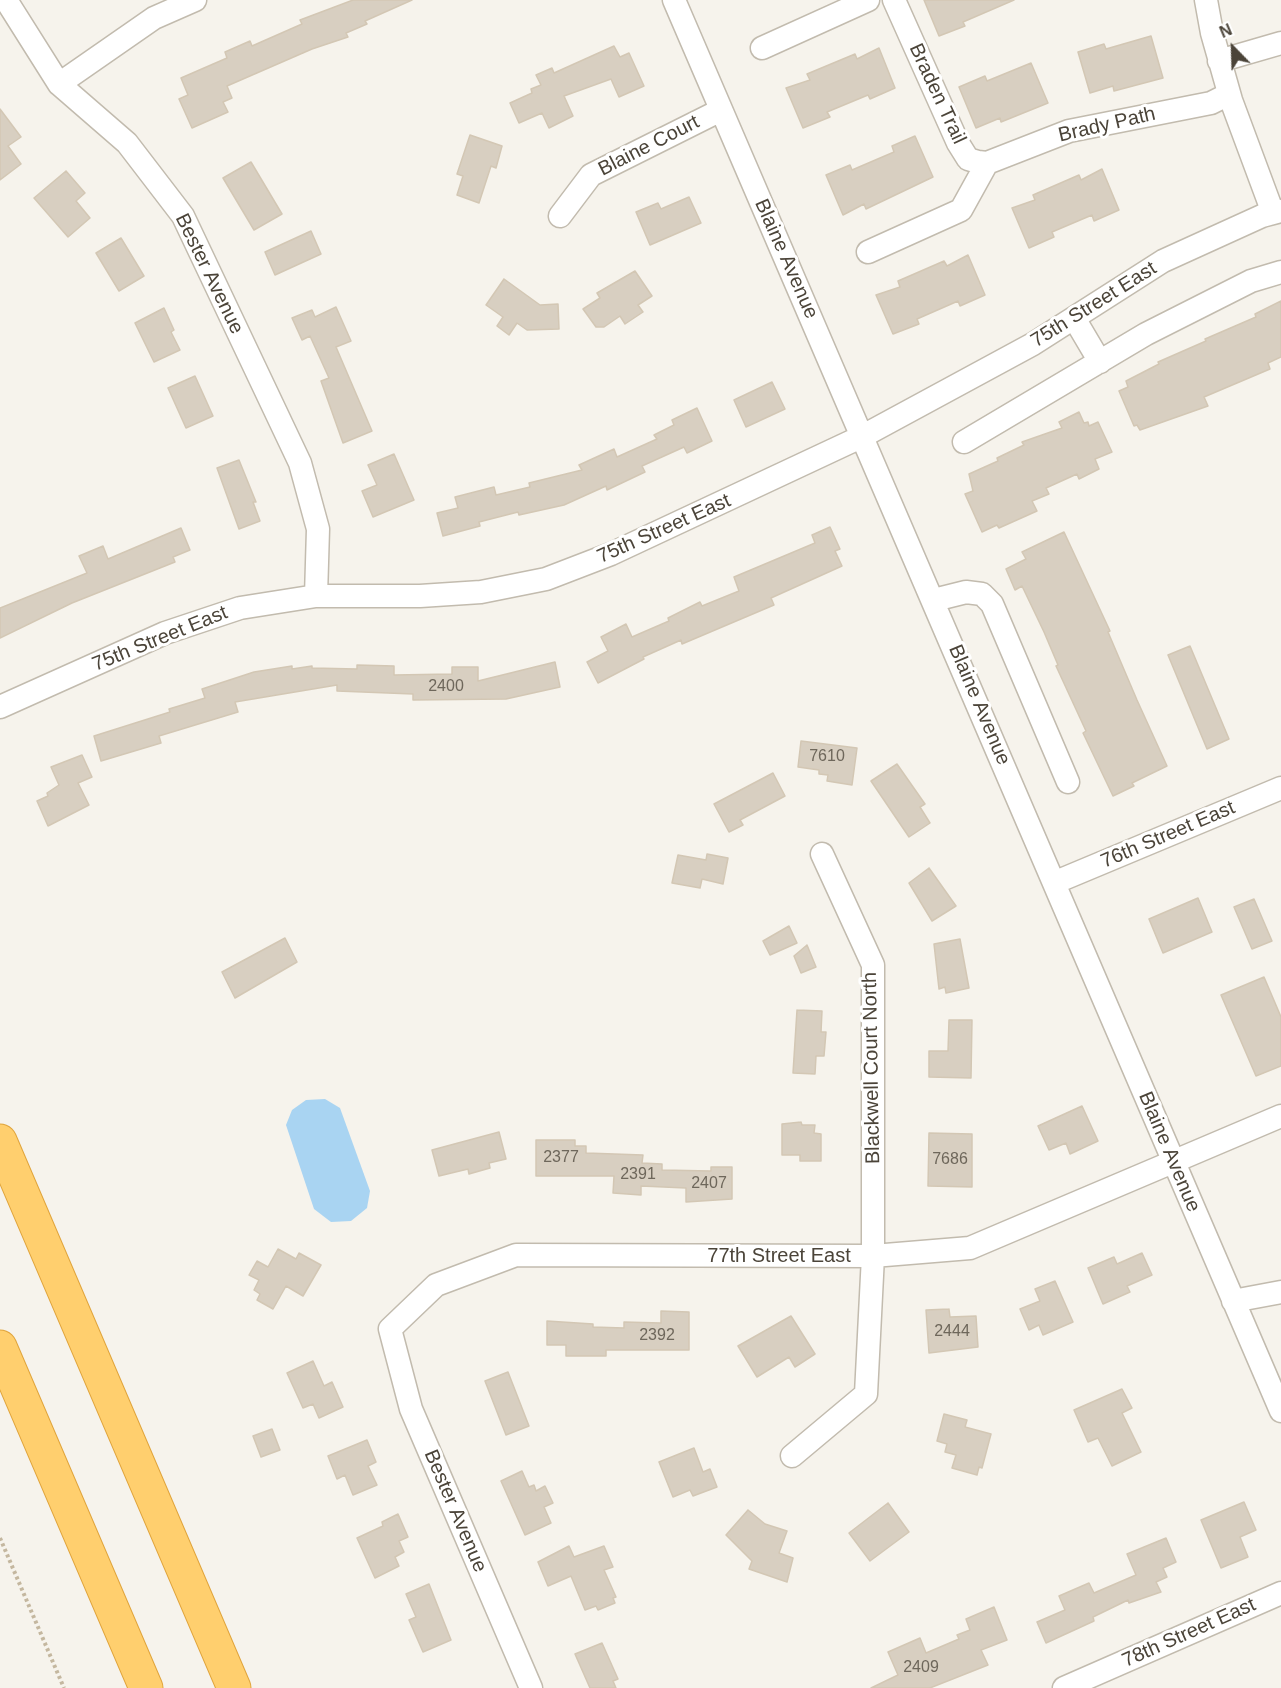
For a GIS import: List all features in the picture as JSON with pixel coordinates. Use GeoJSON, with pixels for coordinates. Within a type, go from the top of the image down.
{"type":"FeatureCollection","features":[{"type":"Feature","properties":{"kind":"highway"},"geometry":{"type":"LineString","coordinates":[[0,1141],[234,1688]]}},
{"type":"Feature","properties":{"kind":"highway"},"geometry":{"type":"LineString","coordinates":[[0,1347],[146,1688]]}},
{"type":"Feature","properties":{"kind":"street","name":"Bester Avenue"},"geometry":{"type":"LineString","coordinates":[[6,0],[59,84],[127,143],[183,216],[300,463],[318,529],[316,596]]}},
{"type":"Feature","properties":{"kind":"street"},"geometry":{"type":"LineString","coordinates":[[59,84],[154,18],[195,0]]}},
{"type":"Feature","properties":{"kind":"street","name":"Blaine Avenue"},"geometry":{"type":"LineString","coordinates":[[674,0],[1056,882],[1280,1409]]}},
{"type":"Feature","properties":{"kind":"street"},"geometry":{"type":"LineString","coordinates":[[762,48],[868,0]]}},
{"type":"Feature","properties":{"kind":"street","name":"Braden Trail"},"geometry":{"type":"LineString","coordinates":[[894,0],[958,143],[968,159],[987,163]]}},
{"type":"Feature","properties":{"kind":"street"},"geometry":{"type":"LineString","coordinates":[[1206,0],[1219,61],[1229,94],[1277,212]]}},
{"type":"Feature","properties":{"kind":"street"},"geometry":{"type":"LineString","coordinates":[[1219,61],[1281,43]]}},
{"type":"Feature","properties":{"kind":"street","name":"Brady Path"},"geometry":{"type":"LineString","coordinates":[[987,163],[1070,131],[1211,103],[1229,94]]}},
{"type":"Feature","properties":{"kind":"street","name":"Blaine Court"},"geometry":{"type":"LineString","coordinates":[[560,216],[591,176],[721,110]]}},
{"type":"Feature","properties":{"kind":"street"},"geometry":{"type":"LineString","coordinates":[[868,252],[961,210],[987,163]]}},
{"type":"Feature","properties":{"kind":"street","name":"75th Street East"},"geometry":{"type":"LineString","coordinates":[[0,707],[165,633],[240,608],[316,596],[420,596],[481,592],[546,579],[611,554],[863,436],[1033,344],[1163,261],[1277,212]]}},
{"type":"Feature","properties":{"kind":"street"},"geometry":{"type":"LineString","coordinates":[[964,442],[1212,299],[1251,281],[1281,272]]}},
{"type":"Feature","properties":{"kind":"street"},"geometry":{"type":"LineString","coordinates":[[1074,318],[1100,362]]}},
{"type":"Feature","properties":{"kind":"street"},"geometry":{"type":"LineString","coordinates":[[934,600],[966,592],[982,594],[992,604],[1068,782]]}},
{"type":"Feature","properties":{"kind":"street","name":"76th Street East"},"geometry":{"type":"LineString","coordinates":[[1056,882],[1281,788]]}},
{"type":"Feature","properties":{"kind":"street","name":"Blackwell Court North"},"geometry":{"type":"LineString","coordinates":[[792,1456],[866,1394],[873,1256],[873,965],[822,854]]}},
{"type":"Feature","properties":{"kind":"street","name":"77th Street East"},"geometry":{"type":"LineString","coordinates":[[390,1329],[436,1285],[516,1254],[873,1256],[970,1248],[1281,1116]]}},
{"type":"Feature","properties":{"kind":"street"},"geometry":{"type":"LineString","coordinates":[[1233,1301],[1281,1292]]}},
{"type":"Feature","properties":{"kind":"street","name":"Bester Avenue"},"geometry":{"type":"LineString","coordinates":[[390,1329],[411,1410],[531,1688]]}},
{"type":"Feature","properties":{"kind":"street","name":"78th Street East"},"geometry":{"type":"LineString","coordinates":[[1064,1688],[1281,1593]]}},
{"type":"Feature","properties":{"kind":"path"},"geometry":{"type":"LineString","coordinates":[[0,1538],[64,1688]]}},
{"type":"Feature","properties":{"kind":"water"},"geometry":{"type":"Polygon","coordinates":[[[325,1099],[340,1108],[370,1191],[367,1208],[351,1221],[331,1222],[314,1209],[286,1125],[292,1110],[306,1100],[325,1099]]]}},
{"type":"Feature","properties":{"kind":"building"},"geometry":{"type":"Polygon","coordinates":[[[353,0],[412,0],[365,21],[367,24],[346,33],[348,37],[312,49],[227,86],[232,98],[223,102],[228,112],[192,128],[179,99],[188,95],[181,78],[227,58],[225,52],[250,41],[252,46],[302,24],[300,20],[353,0]]]}},
{"type":"Feature","properties":{"kind":"building"},"geometry":{"type":"Polygon","coordinates":[[[924,0],[1014,0],[963,22],[965,26],[939,36],[924,0]]]}},
{"type":"Feature","properties":{"kind":"building"},"geometry":{"type":"Polygon","coordinates":[[[1151,36],[1163,78],[1114,91],[1113,86],[1090,93],[1078,52],[1104,44],[1106,49],[1151,36]]]}},
{"type":"Feature","properties":{"kind":"building"},"geometry":{"type":"Polygon","coordinates":[[[614,46],[620,57],[629,53],[644,86],[619,97],[611,79],[564,96],[573,116],[549,128],[542,113],[519,123],[510,103],[532,93],[531,89],[541,85],[536,75],[552,68],[554,73],[614,46]]]}},
{"type":"Feature","properties":{"kind":"building"},"geometry":{"type":"Polygon","coordinates":[[[879,48],[895,88],[870,99],[868,95],[827,112],[830,117],[803,128],[786,88],[810,80],[807,74],[855,54],[857,59],[879,48]]]}},
{"type":"Feature","properties":{"kind":"building"},"geometry":{"type":"Polygon","coordinates":[[[1031,63],[1048,103],[1001,122],[1000,118],[976,128],[959,87],[985,76],[987,81],[1031,63]]]}},
{"type":"Feature","properties":{"kind":"building"},"geometry":{"type":"Polygon","coordinates":[[[0,109],[21,137],[8,146],[21,164],[0,180],[0,109]]]}},
{"type":"Feature","properties":{"kind":"building"},"geometry":{"type":"Polygon","coordinates":[[[470,135],[502,146],[496,168],[491,166],[479,203],[457,195],[463,176],[457,174],[470,135]]]}},
{"type":"Feature","properties":{"kind":"building"},"geometry":{"type":"Polygon","coordinates":[[[915,136],[933,177],[866,209],[864,204],[843,215],[826,175],[850,165],[852,170],[894,152],[892,146],[915,136]]]}},
{"type":"Feature","properties":{"kind":"building"},"geometry":{"type":"Polygon","coordinates":[[[251,162],[282,214],[254,230],[223,178],[251,162]]]}},
{"type":"Feature","properties":{"kind":"building"},"geometry":{"type":"Polygon","coordinates":[[[1102,169],[1119,210],[1094,221],[1092,215],[1052,232],[1054,237],[1029,248],[1012,208],[1035,200],[1033,195],[1079,175],[1081,180],[1102,169]]]}},
{"type":"Feature","properties":{"kind":"building"},"geometry":{"type":"Polygon","coordinates":[[[66,171],[85,193],[76,201],[90,218],[68,237],[34,198],[66,171]]]}},
{"type":"Feature","properties":{"kind":"building"},"geometry":{"type":"Polygon","coordinates":[[[689,197],[701,223],[650,245],[636,212],[658,203],[661,209],[689,197]]]}},
{"type":"Feature","properties":{"kind":"building"},"geometry":{"type":"Polygon","coordinates":[[[311,231],[321,254],[275,275],[265,252],[311,231]]]}},
{"type":"Feature","properties":{"kind":"building"},"geometry":{"type":"Polygon","coordinates":[[[121,238],[144,276],[119,291],[96,253],[121,238]]]}},
{"type":"Feature","properties":{"kind":"building"},"geometry":{"type":"Polygon","coordinates":[[[968,255],[985,295],[960,306],[958,301],[917,319],[919,324],[893,334],[876,295],[900,287],[898,281],[944,261],[947,266],[968,255]]]}},
{"type":"Feature","properties":{"kind":"building"},"geometry":{"type":"Polygon","coordinates":[[[635,271],[652,296],[638,305],[643,312],[625,324],[620,316],[604,327],[596,327],[583,309],[600,298],[597,293],[635,271]]]}},
{"type":"Feature","properties":{"kind":"building"},"geometry":{"type":"Polygon","coordinates":[[[504,279],[540,305],[558,304],[559,329],[527,330],[517,323],[509,335],[497,326],[503,317],[486,305],[504,279]]]}},
{"type":"Feature","properties":{"kind":"building"},"geometry":{"type":"Polygon","coordinates":[[[1281,301],[1281,357],[1268,363],[1270,369],[1204,397],[1208,406],[1140,430],[1137,425],[1134,426],[1119,391],[1128,387],[1126,381],[1159,364],[1158,362],[1256,317],[1255,314],[1281,301]]]}},
{"type":"Feature","properties":{"kind":"building"},"geometry":{"type":"Polygon","coordinates":[[[336,307],[351,341],[336,347],[372,431],[343,443],[321,381],[329,378],[310,336],[302,340],[292,318],[312,310],[315,317],[336,307]]]}},
{"type":"Feature","properties":{"kind":"building"},"geometry":{"type":"Polygon","coordinates":[[[164,308],[174,330],[171,332],[180,350],[154,362],[135,323],[164,308]]]}},
{"type":"Feature","properties":{"kind":"building"},"geometry":{"type":"Polygon","coordinates":[[[195,376],[213,416],[186,428],[168,388],[195,376]]]}},
{"type":"Feature","properties":{"kind":"building"},"geometry":{"type":"Polygon","coordinates":[[[772,382],[785,409],[746,427],[734,400],[772,382]]]}},
{"type":"Feature","properties":{"kind":"building"},"geometry":{"type":"Polygon","coordinates":[[[697,408],[712,441],[687,453],[684,447],[642,466],[645,472],[607,490],[606,486],[564,505],[519,515],[518,512],[479,522],[480,526],[443,536],[437,513],[458,508],[455,497],[494,487],[496,495],[530,487],[529,483],[582,470],[579,465],[614,449],[617,457],[657,439],[654,435],[674,425],[672,420],[697,408]]]}},
{"type":"Feature","properties":{"kind":"building"},"geometry":{"type":"Polygon","coordinates":[[[1079,412],[1084,423],[1088,422],[1089,426],[1098,422],[1112,452],[1095,459],[1099,469],[1079,479],[1077,474],[1046,488],[1049,494],[1032,501],[1037,511],[999,528],[997,525],[982,532],[965,494],[973,491],[969,474],[998,461],[997,458],[1024,445],[1022,442],[1062,428],[1059,422],[1079,412]]]}},
{"type":"Feature","properties":{"kind":"building"},"geometry":{"type":"Polygon","coordinates":[[[394,454],[414,500],[373,517],[362,491],[377,485],[368,465],[394,454]]]}},
{"type":"Feature","properties":{"kind":"building"},"geometry":{"type":"Polygon","coordinates":[[[239,460],[256,502],[253,502],[260,521],[239,529],[217,468],[239,460]]]}},
{"type":"Feature","properties":{"kind":"building"},"geometry":{"type":"Polygon","coordinates":[[[830,527],[840,549],[835,551],[842,566],[771,598],[774,605],[682,644],[681,640],[643,657],[644,659],[598,683],[587,662],[608,651],[601,637],[626,624],[632,637],[669,621],[668,618],[700,602],[702,606],[739,591],[734,577],[815,543],[812,535],[830,527]]]}},
{"type":"Feature","properties":{"kind":"building"},"geometry":{"type":"Polygon","coordinates":[[[181,528],[190,550],[173,557],[175,562],[72,603],[0,638],[0,608],[87,573],[79,556],[103,546],[108,559],[181,528]]]}},
{"type":"Feature","properties":{"kind":"building"},"geometry":{"type":"Polygon","coordinates":[[[1064,532],[1110,631],[1108,632],[1167,766],[1132,783],[1134,786],[1113,796],[1083,733],[1086,731],[1056,666],[1058,665],[1044,632],[1022,586],[1015,590],[1006,569],[1026,559],[1022,552],[1064,532]]]}},
{"type":"Feature","properties":{"kind":"building"},"geometry":{"type":"Polygon","coordinates":[[[1190,646],[1229,739],[1207,749],[1168,655],[1190,646]]]}},
{"type":"Feature","properties":{"kind":"building"},"geometry":{"type":"Polygon","coordinates":[[[555,662],[560,687],[506,699],[413,700],[413,694],[337,691],[337,685],[235,702],[238,712],[159,736],[161,743],[101,761],[94,736],[170,712],[169,709],[205,698],[202,689],[254,672],[292,666],[292,669],[312,666],[312,668],[357,669],[357,665],[394,666],[394,675],[452,674],[452,667],[478,667],[478,681],[555,662]]]}},
{"type":"Feature","properties":{"kind":"building"},"geometry":{"type":"Polygon","coordinates":[[[801,741],[857,748],[852,785],[827,781],[828,775],[819,774],[819,770],[798,767],[801,741]]]}},
{"type":"Feature","properties":{"kind":"building"},"geometry":{"type":"Polygon","coordinates":[[[82,755],[92,777],[78,783],[89,805],[48,826],[37,801],[48,796],[47,793],[59,785],[51,767],[82,755]]]}},
{"type":"Feature","properties":{"kind":"building"},"geometry":{"type":"Polygon","coordinates":[[[897,764],[925,804],[920,807],[930,823],[909,837],[871,781],[897,764]]]}},
{"type":"Feature","properties":{"kind":"building"},"geometry":{"type":"Polygon","coordinates":[[[773,773],[785,796],[740,820],[743,825],[729,832],[714,804],[773,773]]]}},
{"type":"Feature","properties":{"kind":"building"},"geometry":{"type":"Polygon","coordinates":[[[707,854],[728,858],[723,884],[702,879],[700,888],[672,883],[678,855],[706,860],[707,854]]]}},
{"type":"Feature","properties":{"kind":"building"},"geometry":{"type":"Polygon","coordinates":[[[929,868],[956,906],[932,921],[909,883],[929,868]]]}},
{"type":"Feature","properties":{"kind":"building"},"geometry":{"type":"Polygon","coordinates":[[[1198,898],[1212,932],[1163,953],[1149,919],[1198,898]]]}},
{"type":"Feature","properties":{"kind":"building"},"geometry":{"type":"Polygon","coordinates":[[[1254,899],[1272,941],[1252,949],[1234,907],[1254,899]]]}},
{"type":"Feature","properties":{"kind":"building"},"geometry":{"type":"Polygon","coordinates":[[[789,926],[797,943],[770,955],[763,941],[789,926]]]}},
{"type":"Feature","properties":{"kind":"building"},"geometry":{"type":"Polygon","coordinates":[[[285,938],[297,962],[235,998],[222,972],[285,938]]]}},
{"type":"Feature","properties":{"kind":"building"},"geometry":{"type":"Polygon","coordinates":[[[960,939],[969,988],[946,993],[945,987],[939,989],[934,944],[960,939]]]}},
{"type":"Feature","properties":{"kind":"building"},"geometry":{"type":"Polygon","coordinates":[[[807,945],[816,967],[801,973],[794,956],[807,945]]]}},
{"type":"Feature","properties":{"kind":"building"},"geometry":{"type":"Polygon","coordinates":[[[1264,977],[1281,1017],[1281,1066],[1256,1076],[1221,995],[1264,977]]]}},
{"type":"Feature","properties":{"kind":"building"},"geometry":{"type":"Polygon","coordinates":[[[797,1010],[822,1011],[821,1032],[826,1032],[824,1056],[816,1056],[815,1074],[793,1073],[797,1010]]]}},
{"type":"Feature","properties":{"kind":"building"},"geometry":{"type":"Polygon","coordinates":[[[949,1020],[972,1020],[971,1078],[929,1077],[929,1051],[948,1051],[949,1020]]]}},
{"type":"Feature","properties":{"kind":"building"},"geometry":{"type":"Polygon","coordinates":[[[1082,1106],[1098,1141],[1070,1154],[1066,1143],[1049,1150],[1038,1126],[1082,1106]]]}},
{"type":"Feature","properties":{"kind":"building"},"geometry":{"type":"Polygon","coordinates":[[[801,1122],[802,1125],[815,1125],[814,1133],[821,1134],[821,1161],[800,1161],[800,1155],[782,1155],[782,1124],[801,1122]]]}},
{"type":"Feature","properties":{"kind":"building"},"geometry":{"type":"Polygon","coordinates":[[[499,1132],[506,1159],[489,1163],[490,1168],[469,1174],[468,1169],[439,1176],[432,1150],[499,1132]]]}},
{"type":"Feature","properties":{"kind":"building"},"geometry":{"type":"Polygon","coordinates":[[[929,1133],[972,1134],[972,1187],[928,1186],[929,1133]]]}},
{"type":"Feature","properties":{"kind":"building"},"geometry":{"type":"Polygon","coordinates":[[[536,1140],[575,1140],[575,1146],[586,1146],[586,1153],[643,1155],[642,1163],[662,1164],[662,1170],[711,1171],[711,1167],[732,1167],[732,1199],[686,1202],[686,1188],[641,1186],[641,1195],[613,1193],[614,1176],[536,1176],[536,1140]]]}},
{"type":"Feature","properties":{"kind":"building"},"geometry":{"type":"Polygon","coordinates":[[[278,1249],[296,1259],[299,1253],[321,1265],[303,1296],[286,1286],[273,1309],[257,1300],[260,1294],[254,1290],[259,1280],[249,1275],[257,1261],[268,1267],[278,1249]]]}},
{"type":"Feature","properties":{"kind":"building"},"geometry":{"type":"Polygon","coordinates":[[[1142,1253],[1152,1275],[1127,1286],[1130,1292],[1103,1304],[1088,1268],[1114,1257],[1117,1264],[1142,1253]]]}},
{"type":"Feature","properties":{"kind":"building"},"geometry":{"type":"Polygon","coordinates":[[[1055,1281],[1073,1322],[1043,1335],[1039,1325],[1029,1330],[1020,1309],[1040,1301],[1035,1289],[1055,1281]]]}},
{"type":"Feature","properties":{"kind":"building"},"geometry":{"type":"Polygon","coordinates":[[[949,1309],[950,1317],[976,1316],[978,1347],[929,1353],[926,1310],[949,1309]]]}},
{"type":"Feature","properties":{"kind":"building"},"geometry":{"type":"Polygon","coordinates":[[[661,1311],[689,1312],[689,1350],[606,1350],[606,1356],[566,1356],[566,1345],[547,1345],[547,1321],[593,1324],[593,1327],[624,1328],[624,1322],[661,1323],[661,1311]]]}},
{"type":"Feature","properties":{"kind":"building"},"geometry":{"type":"Polygon","coordinates":[[[791,1316],[815,1354],[795,1367],[789,1357],[757,1377],[738,1346],[791,1316]]]}},
{"type":"Feature","properties":{"kind":"building"},"geometry":{"type":"Polygon","coordinates":[[[313,1361],[324,1386],[332,1382],[343,1407],[319,1418],[313,1404],[303,1408],[287,1373],[313,1361]]]}},
{"type":"Feature","properties":{"kind":"building"},"geometry":{"type":"Polygon","coordinates":[[[508,1372],[529,1426],[506,1435],[485,1381],[508,1372]]]}},
{"type":"Feature","properties":{"kind":"building"},"geometry":{"type":"Polygon","coordinates":[[[1122,1389],[1132,1408],[1122,1413],[1141,1452],[1112,1466],[1098,1438],[1088,1442],[1074,1410],[1122,1389]]]}},
{"type":"Feature","properties":{"kind":"building"},"geometry":{"type":"Polygon","coordinates":[[[944,1414],[967,1420],[965,1427],[991,1434],[982,1468],[979,1467],[977,1475],[952,1468],[956,1455],[945,1452],[947,1444],[937,1441],[944,1414]]]}},
{"type":"Feature","properties":{"kind":"building"},"geometry":{"type":"Polygon","coordinates":[[[272,1429],[280,1450],[261,1457],[253,1436],[272,1429]]]}},
{"type":"Feature","properties":{"kind":"building"},"geometry":{"type":"Polygon","coordinates":[[[367,1440],[376,1462],[368,1466],[377,1485],[353,1495],[345,1475],[337,1479],[328,1456],[367,1440]]]}},
{"type":"Feature","properties":{"kind":"building"},"geometry":{"type":"Polygon","coordinates":[[[694,1448],[703,1472],[710,1469],[717,1487],[693,1496],[690,1490],[673,1497],[659,1462],[694,1448]]]}},
{"type":"Feature","properties":{"kind":"building"},"geometry":{"type":"Polygon","coordinates":[[[522,1471],[529,1487],[534,1485],[536,1491],[545,1486],[553,1503],[544,1507],[551,1523],[525,1535],[501,1481],[522,1471]]]}},
{"type":"Feature","properties":{"kind":"building"},"geometry":{"type":"Polygon","coordinates":[[[1244,1502],[1256,1530],[1240,1537],[1248,1557],[1221,1568],[1201,1520],[1244,1502]]]}},
{"type":"Feature","properties":{"kind":"building"},"geometry":{"type":"Polygon","coordinates":[[[888,1503],[909,1532],[870,1561],[849,1533],[888,1503]]]}},
{"type":"Feature","properties":{"kind":"building"},"geometry":{"type":"Polygon","coordinates":[[[748,1510],[765,1524],[787,1531],[779,1553],[793,1558],[787,1582],[749,1569],[752,1561],[726,1535],[748,1510]]]}},
{"type":"Feature","properties":{"kind":"building"},"geometry":{"type":"Polygon","coordinates":[[[398,1514],[408,1537],[399,1541],[404,1552],[395,1557],[399,1566],[375,1578],[357,1538],[383,1526],[382,1522],[398,1514]]]}},
{"type":"Feature","properties":{"kind":"building"},"geometry":{"type":"Polygon","coordinates":[[[1166,1538],[1176,1562],[1163,1568],[1167,1577],[1156,1582],[1161,1592],[1129,1603],[1128,1600],[1093,1617],[1094,1621],[1046,1643],[1037,1622],[1065,1610],[1059,1596],[1089,1583],[1094,1593],[1136,1575],[1127,1554],[1166,1538]]]}},
{"type":"Feature","properties":{"kind":"building"},"geometry":{"type":"Polygon","coordinates":[[[569,1546],[574,1557],[604,1546],[613,1567],[604,1570],[616,1597],[613,1598],[615,1603],[598,1610],[596,1606],[585,1610],[571,1576],[548,1586],[538,1562],[569,1546]]]}},
{"type":"Feature","properties":{"kind":"building"},"geometry":{"type":"Polygon","coordinates":[[[429,1584],[451,1640],[423,1652],[409,1620],[416,1617],[406,1594],[429,1584]]]}},
{"type":"Feature","properties":{"kind":"building"},"geometry":{"type":"Polygon","coordinates":[[[994,1607],[1007,1640],[981,1650],[988,1665],[930,1688],[871,1688],[898,1675],[888,1652],[920,1638],[926,1653],[959,1639],[957,1635],[970,1630],[966,1619],[994,1607]]]}},
{"type":"Feature","properties":{"kind":"building"},"geometry":{"type":"Polygon","coordinates":[[[602,1643],[618,1679],[613,1681],[616,1688],[590,1688],[575,1654],[602,1643]]]}}]}
